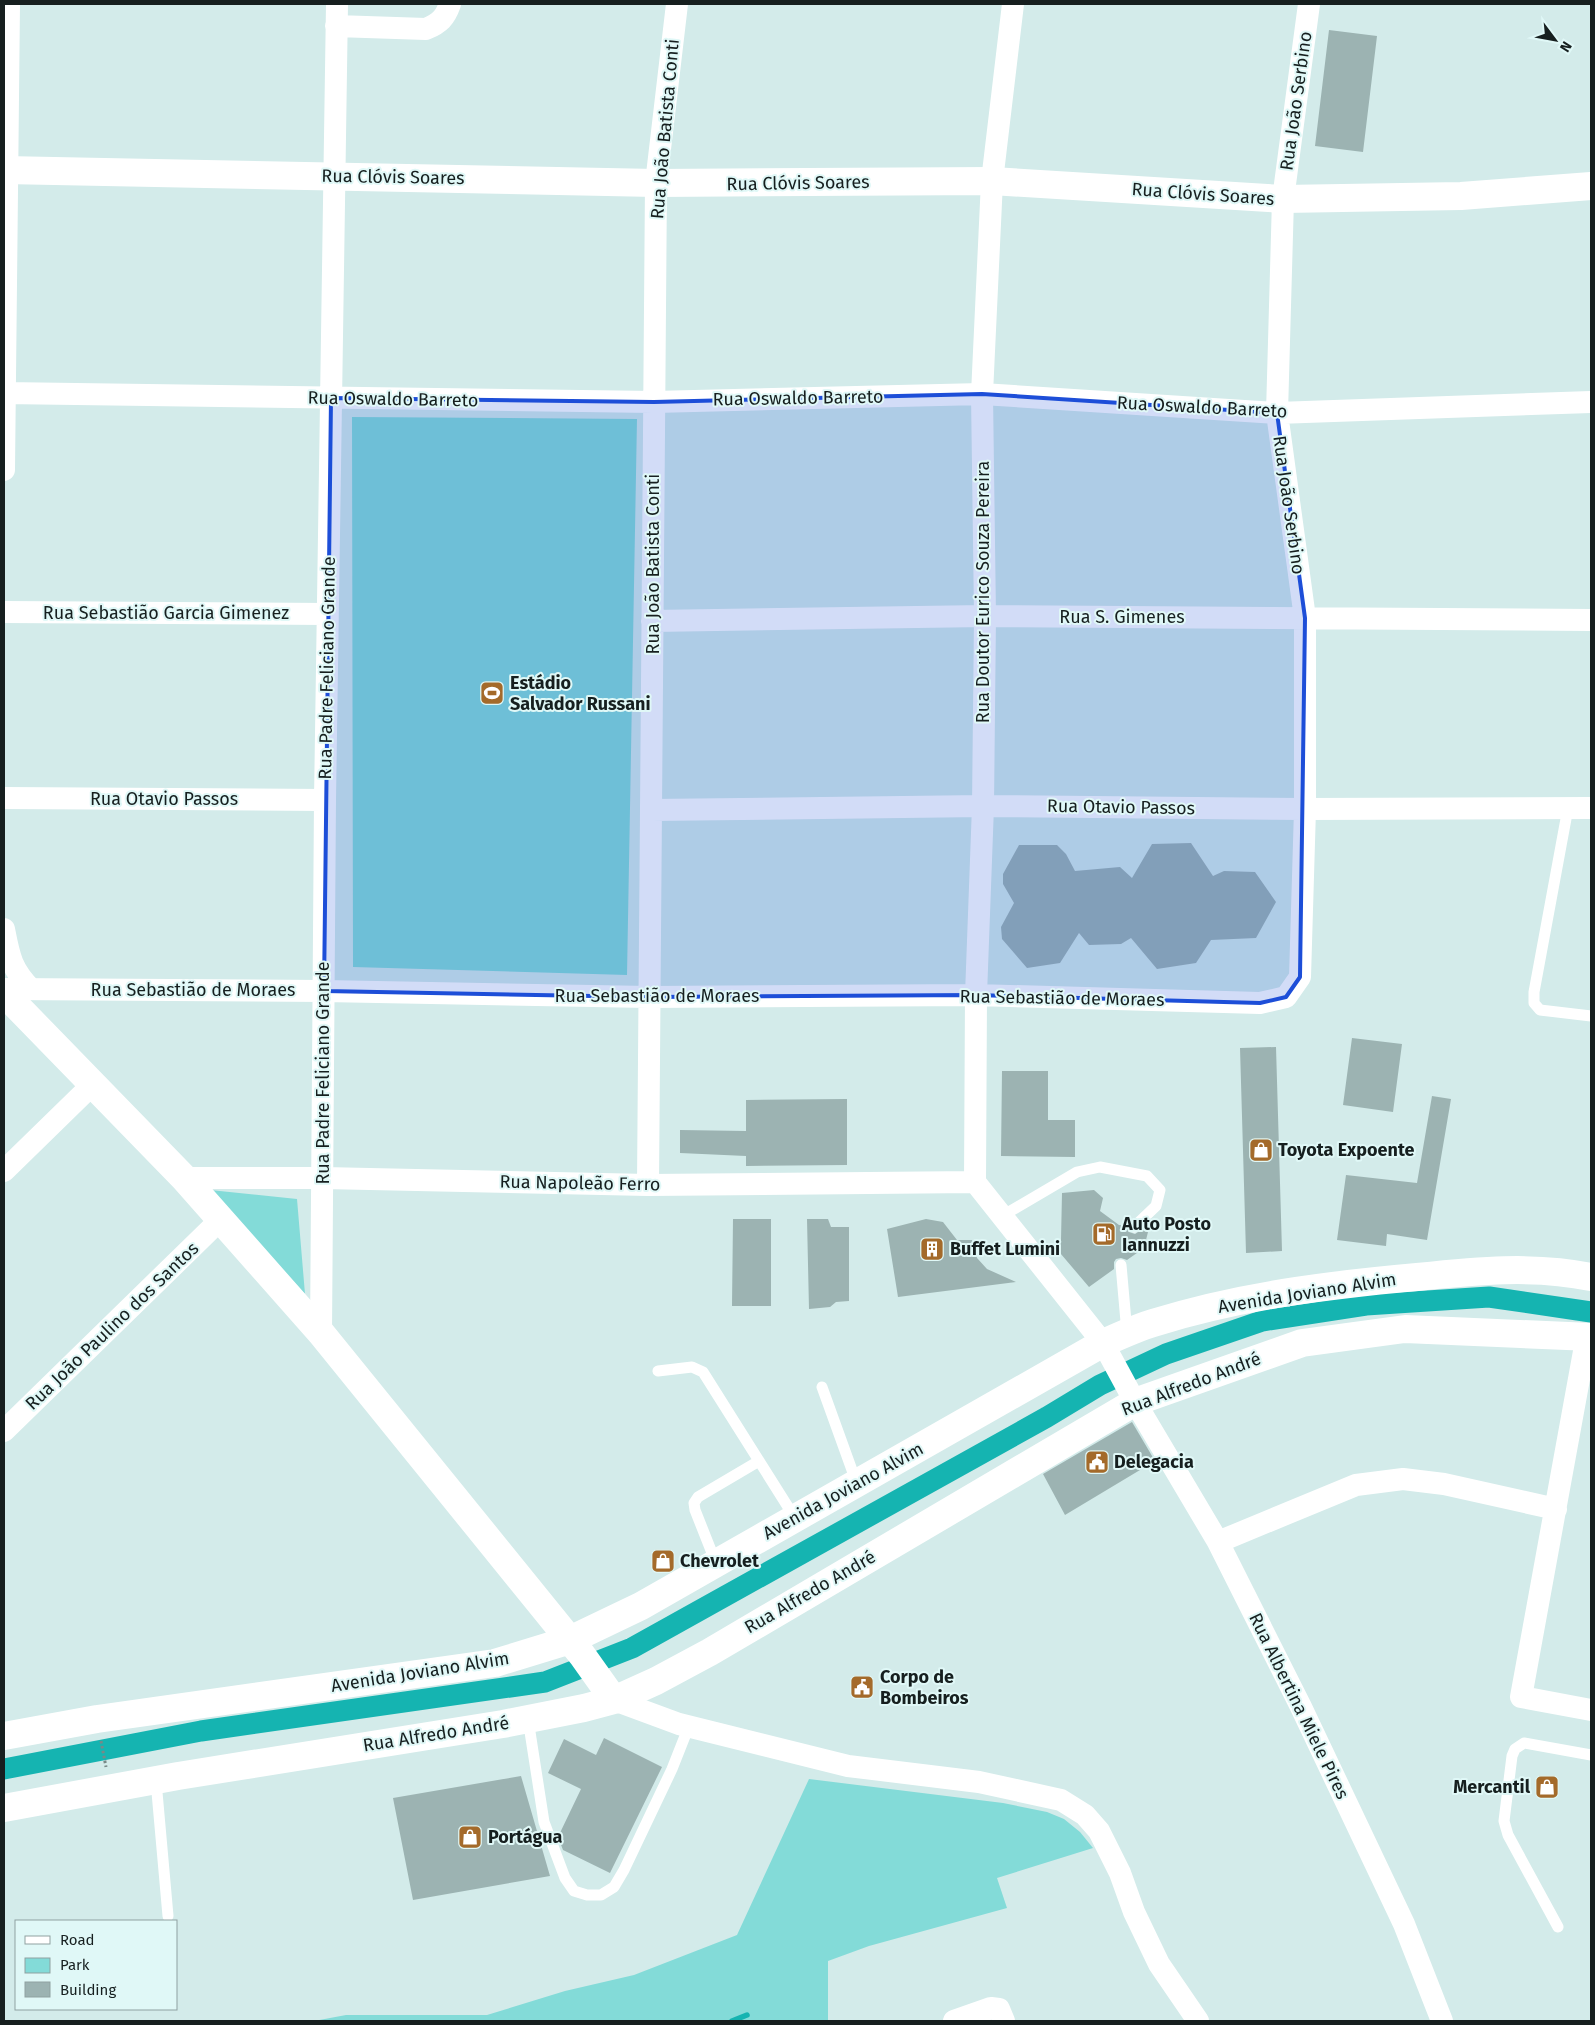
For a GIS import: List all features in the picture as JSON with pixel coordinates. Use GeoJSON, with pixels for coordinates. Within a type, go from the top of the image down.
{"type":"FeatureCollection","features":[{"type":"Feature","properties":{"kind":"main road","name":"Rua Clóvis Soares"},"geometry":{"type":"LineString","coordinates":[[5,170],[656,183],[992,181],[1283,199],[1461,196],[1591,186]]}},
{"type":"Feature","properties":{"kind":"main road"},"geometry":{"type":"LineString","coordinates":[[4,993],[184,1178],[321,1333],[576,1648],[609,1693]]}},
{"type":"Feature","properties":{"kind":"main road","name":"Avenida Joviano Alvim"},"geometry":{"type":"LineString","coordinates":[[4,1736],[97,1719],[495,1664],[526,1654],[576,1648],[606,1623],[641,1606],[857,1484],[1115,1345],[1152,1323],[1244,1299],[1376,1280],[1524,1270],[1591,1277]]}},
{"type":"Feature","properties":{"kind":"main road","name":"Rua Alfredo André"},"geometry":{"type":"LineString","coordinates":[[4,1808],[584,1708],[609,1693],[656,1681],[710,1652],[1132,1398],[1302,1343],[1405,1329],[1589,1336]]}},
{"type":"Feature","properties":{"kind":"main road"},"geometry":{"type":"LineString","coordinates":[[547,1612],[567,1620],[585,1624],[606,1623]]}},
{"type":"Feature","properties":{"kind":"main road"},"geometry":{"type":"LineString","coordinates":[[526,1654],[539,1639],[547,1612]]}},
{"type":"Feature","properties":{"kind":"street"},"geometry":{"type":"LineString","coordinates":[[4,470],[5,170],[9,4]]}},
{"type":"Feature","properties":{"kind":"street","name":"Rua Padre Feliciano Grande"},"geometry":{"type":"LineString","coordinates":[[321,1333],[325,800],[336,4]]}},
{"type":"Feature","properties":{"kind":"street"},"geometry":{"type":"LineString","coordinates":[[336,26],[426,28],[438,24],[447,13],[450,4]]}},
{"type":"Feature","properties":{"kind":"street","name":"Rua João Batista Conti"},"geometry":{"type":"LineString","coordinates":[[648,1185],[656,183],[677,4]]}},
{"type":"Feature","properties":{"kind":"street","name":"Rua Doutor Eurico Souza Pereira"},"geometry":{"type":"LineString","coordinates":[[975,1182],[976,995],[983,806],[985,616],[982,394],[992,181],[1013,4]]}},
{"type":"Feature","properties":{"kind":"street","name":"Rua João Serbino"},"geometry":{"type":"LineString","coordinates":[[1300,977],[1305,809],[1305,618],[1277,413],[1283,199],[1309,4]]}},
{"type":"Feature","properties":{"kind":"street","name":"Rua Oswaldo Barreto"},"geometry":{"type":"LineString","coordinates":[[4,393],[654,402],[982,394],[1277,413],[1591,402]]}},
{"type":"Feature","properties":{"kind":"street","name":"Rua Sebastião Garcia Gimenez"},"geometry":{"type":"LineString","coordinates":[[4,612],[328,614]]}},
{"type":"Feature","properties":{"kind":"street","name":"Rua S. Gimenes"},"geometry":{"type":"LineString","coordinates":[[652,621],[985,616],[1591,620]]}},
{"type":"Feature","properties":{"kind":"street","name":"Rua Otavio Passos"},"geometry":{"type":"LineString","coordinates":[[4,798],[325,800]]}},
{"type":"Feature","properties":{"kind":"street","name":"Rua Otavio Passos"},"geometry":{"type":"LineString","coordinates":[[651,810],[983,806],[1305,809],[1591,808]]}},
{"type":"Feature","properties":{"kind":"street"},"geometry":{"type":"LineString","coordinates":[[4,929],[12,966],[19,978],[30,989]]}},
{"type":"Feature","properties":{"kind":"street","name":"Rua Sebastião de Moraes"},"geometry":{"type":"LineString","coordinates":[[4,988],[324,991],[649,998],[976,995],[1260,1003],[1286,997],[1300,977]]}},
{"type":"Feature","properties":{"kind":"street"},"geometry":{"type":"LineString","coordinates":[[4,1171],[92,1085]]}},
{"type":"Feature","properties":{"kind":"street","name":"Rua Napoleão Ferro"},"geometry":{"type":"LineString","coordinates":[[184,1178],[323,1178],[648,1185],[975,1182]]}},
{"type":"Feature","properties":{"kind":"street","name":"Rua Albertina Miele Pires"},"geometry":{"type":"LineString","coordinates":[[975,1182],[1002,1216],[1115,1345],[1132,1398],[1218,1542],[1301,1707],[1404,1924],[1442,2021]]}},
{"type":"Feature","properties":{"kind":"street","name":"Rua João Paulino dos Santos"},"geometry":{"type":"LineString","coordinates":[[4,1431],[220,1220]]}},
{"type":"Feature","properties":{"kind":"street"},"geometry":{"type":"LineString","coordinates":[[1589,1336],[1522,1697],[1591,1710]]}},
{"type":"Feature","properties":{"kind":"street"},"geometry":{"type":"LineString","coordinates":[[1218,1542],[1356,1485],[1403,1479],[1444,1484],[1556,1509]]}},
{"type":"Feature","properties":{"kind":"street"},"geometry":{"type":"LineString","coordinates":[[609,1693],[690,1726],[848,1766],[979,1782],[1061,1800],[1085,1815],[1099,1831],[1120,1873],[1134,1912],[1159,1964],[1198,2021]]}},
{"type":"Feature","properties":{"kind":"street"},"geometry":{"type":"LineString","coordinates":[[954,2021],[991,2008],[999,2009],[1004,2021]]}},
{"type":"Feature","properties":{"kind":"lane"},"geometry":{"type":"LineString","coordinates":[[1568,808],[1534,992],[1534,1002],[1540,1010],[1591,1016]]}},
{"type":"Feature","properties":{"kind":"lane"},"geometry":{"type":"LineString","coordinates":[[1002,1216],[1077,1172],[1100,1167],[1148,1176],[1160,1190],[1156,1206],[1134,1227]]}},
{"type":"Feature","properties":{"kind":"lane"},"geometry":{"type":"LineString","coordinates":[[1115,1345],[1120,1264]]}},
{"type":"Feature","properties":{"kind":"lane"},"geometry":{"type":"LineString","coordinates":[[658,1371],[692,1367],[703,1372],[796,1518]]}},
{"type":"Feature","properties":{"kind":"lane"},"geometry":{"type":"LineString","coordinates":[[822,1387],[857,1484]]}},
{"type":"Feature","properties":{"kind":"lane"},"geometry":{"type":"LineString","coordinates":[[716,1563],[695,1510],[694,1502],[698,1497],[759,1462]]}},
{"type":"Feature","properties":{"kind":"lane"},"geometry":{"type":"LineString","coordinates":[[528,1719],[544,1822],[565,1878],[574,1890],[587,1895],[601,1895],[614,1887],[644,1828],[690,1726]]}},
{"type":"Feature","properties":{"kind":"lane"},"geometry":{"type":"LineString","coordinates":[[1558,1927],[1508,1835],[1504,1821],[1512,1756],[1515,1749],[1524,1743],[1591,1755]]}},
{"type":"Feature","properties":{"kind":"lane"},"geometry":{"type":"LineString","coordinates":[[156,1781],[168,1916]]}},
{"type":"Feature","properties":{"kind":"path"},"geometry":{"type":"LineString","coordinates":[[97,1719],[110,1790]]}},
{"type":"Feature","properties":{"kind":"highlighted area"},"geometry":{"type":"Polygon","coordinates":[[[982,394],[1277,413],[1305,618],[1300,977],[1286,997],[1260,1003],[976,995],[649,997],[324,991],[331,398],[654,402],[982,394]]]}},
{"type":"Feature","properties":{"kind":"green space","name":"Estádio Salvador Russani"},"geometry":{"type":"Polygon","coordinates":[[[352,417],[637,419],[627,975],[353,967],[352,417]]]}},
{"type":"Feature","properties":{"kind":"green space"},"geometry":{"type":"Polygon","coordinates":[[[210,1190],[297,1199],[305,1294],[210,1190]]]}},
{"type":"Feature","properties":{"kind":"green space"},"geometry":{"type":"Polygon","coordinates":[[[809,1779],[1003,1803],[1047,1812],[1064,1819],[1080,1832],[1093,1848],[997,1878],[1007,1908],[869,1946],[828,1961],[828,2021],[314,2021],[346,2015],[487,2015],[565,1991],[634,1975],[737,1935],[809,1779]]]}},
{"type":"Feature","properties":{"kind":"building"},"geometry":{"type":"Polygon","coordinates":[[[1329,30],[1377,36],[1363,152],[1315,146],[1329,30]]]}},
{"type":"Feature","properties":{"kind":"building"},"geometry":{"type":"Polygon","coordinates":[[[1191,843],[1213,876],[1224,871],[1255,872],[1276,902],[1256,938],[1211,940],[1196,963],[1157,969],[1131,938],[1121,944],[1089,945],[1079,933],[1060,963],[1027,968],[1002,939],[1001,927],[1014,903],[1003,884],[1003,874],[1019,845],[1057,845],[1066,854],[1075,871],[1120,867],[1132,878],[1152,844],[1191,843]]]}},
{"type":"Feature","properties":{"kind":"building"},"geometry":{"type":"Polygon","coordinates":[[[1352,1038],[1402,1044],[1393,1112],[1343,1105],[1352,1038]]]}},
{"type":"Feature","properties":{"kind":"building","name":"Toyota Expoente"},"geometry":{"type":"Polygon","coordinates":[[[1276,1047],[1282,1251],[1246,1253],[1240,1048],[1276,1047]]]}},
{"type":"Feature","properties":{"kind":"building"},"geometry":{"type":"Polygon","coordinates":[[[1002,1071],[1048,1071],[1048,1120],[1075,1120],[1075,1157],[1001,1156],[1002,1071]]]}},
{"type":"Feature","properties":{"kind":"building"},"geometry":{"type":"Polygon","coordinates":[[[1432,1096],[1451,1099],[1427,1240],[1387,1234],[1386,1246],[1337,1240],[1346,1175],[1417,1183],[1432,1096]]]}},
{"type":"Feature","properties":{"kind":"building"},"geometry":{"type":"Polygon","coordinates":[[[847,1099],[847,1165],[746,1166],[746,1156],[680,1153],[680,1130],[746,1131],[746,1100],[847,1099]]]}},
{"type":"Feature","properties":{"kind":"building","name":"Auto Posto Iannuzzi"},"geometry":{"type":"Polygon","coordinates":[[[1094,1190],[1103,1198],[1100,1211],[1119,1225],[1127,1226],[1129,1232],[1135,1234],[1144,1228],[1149,1228],[1144,1248],[1127,1260],[1116,1259],[1114,1269],[1089,1287],[1055,1247],[1061,1240],[1062,1193],[1094,1190]]]}},
{"type":"Feature","properties":{"kind":"building"},"geometry":{"type":"Polygon","coordinates":[[[733,1219],[771,1219],[771,1306],[732,1306],[733,1219]]]}},
{"type":"Feature","properties":{"kind":"building"},"geometry":{"type":"Polygon","coordinates":[[[807,1219],[828,1219],[831,1227],[849,1227],[849,1301],[836,1302],[830,1307],[809,1309],[807,1219]]]}},
{"type":"Feature","properties":{"kind":"building","name":"Buffet Lumini"},"geometry":{"type":"Polygon","coordinates":[[[926,1219],[943,1222],[957,1240],[972,1240],[977,1258],[987,1269],[1016,1282],[898,1297],[887,1229],[926,1219]]]}},
{"type":"Feature","properties":{"kind":"building","name":"Delegacia"},"geometry":{"type":"Polygon","coordinates":[[[1132,1422],[1155,1461],[1065,1515],[1043,1474],[1132,1422]]]}},
{"type":"Feature","properties":{"kind":"building"},"geometry":{"type":"Polygon","coordinates":[[[604,1738],[662,1767],[610,1873],[563,1850],[558,1837],[581,1789],[548,1773],[564,1739],[596,1755],[604,1738]]]}},
{"type":"Feature","properties":{"kind":"building","name":"Portágua"},"geometry":{"type":"Polygon","coordinates":[[[521,1776],[550,1876],[413,1900],[393,1798],[521,1776]]]}},
{"type":"Feature","properties":{"kind":"waterway"},"geometry":{"type":"LineString","coordinates":[[4,1769],[201,1731],[545,1682],[632,1648],[1047,1417],[1100,1385],[1166,1354],[1262,1321],[1366,1305],[1489,1297],[1591,1312]]}},
{"type":"Feature","properties":{"kind":"waterway"},"geometry":{"type":"LineString","coordinates":[[732,2021],[747,2015]]}},
{"type":"Feature","properties":{"kind":"place","name":"Estádio Salvador Russani"},"geometry":{"type":"Point","coordinates":[492,693]}},
{"type":"Feature","properties":{"kind":"place","name":"Toyota Expoente"},"geometry":{"type":"Point","coordinates":[1261,1150]}},
{"type":"Feature","properties":{"kind":"place","name":"Auto Posto Iannuzzi"},"geometry":{"type":"Point","coordinates":[1104,1234]}},
{"type":"Feature","properties":{"kind":"place","name":"Buffet Lumini"},"geometry":{"type":"Point","coordinates":[932,1249]}},
{"type":"Feature","properties":{"kind":"place","name":"Delegacia"},"geometry":{"type":"Point","coordinates":[1097,1462]}},
{"type":"Feature","properties":{"kind":"place","name":"Chevrolet"},"geometry":{"type":"Point","coordinates":[663,1561]}},
{"type":"Feature","properties":{"kind":"place","name":"Corpo de Bombeiros"},"geometry":{"type":"Point","coordinates":[862,1687]}},
{"type":"Feature","properties":{"kind":"place","name":"Mercantil"},"geometry":{"type":"Point","coordinates":[1547,1787]}},
{"type":"Feature","properties":{"kind":"place","name":"Portágua"},"geometry":{"type":"Point","coordinates":[470,1837]}}]}
